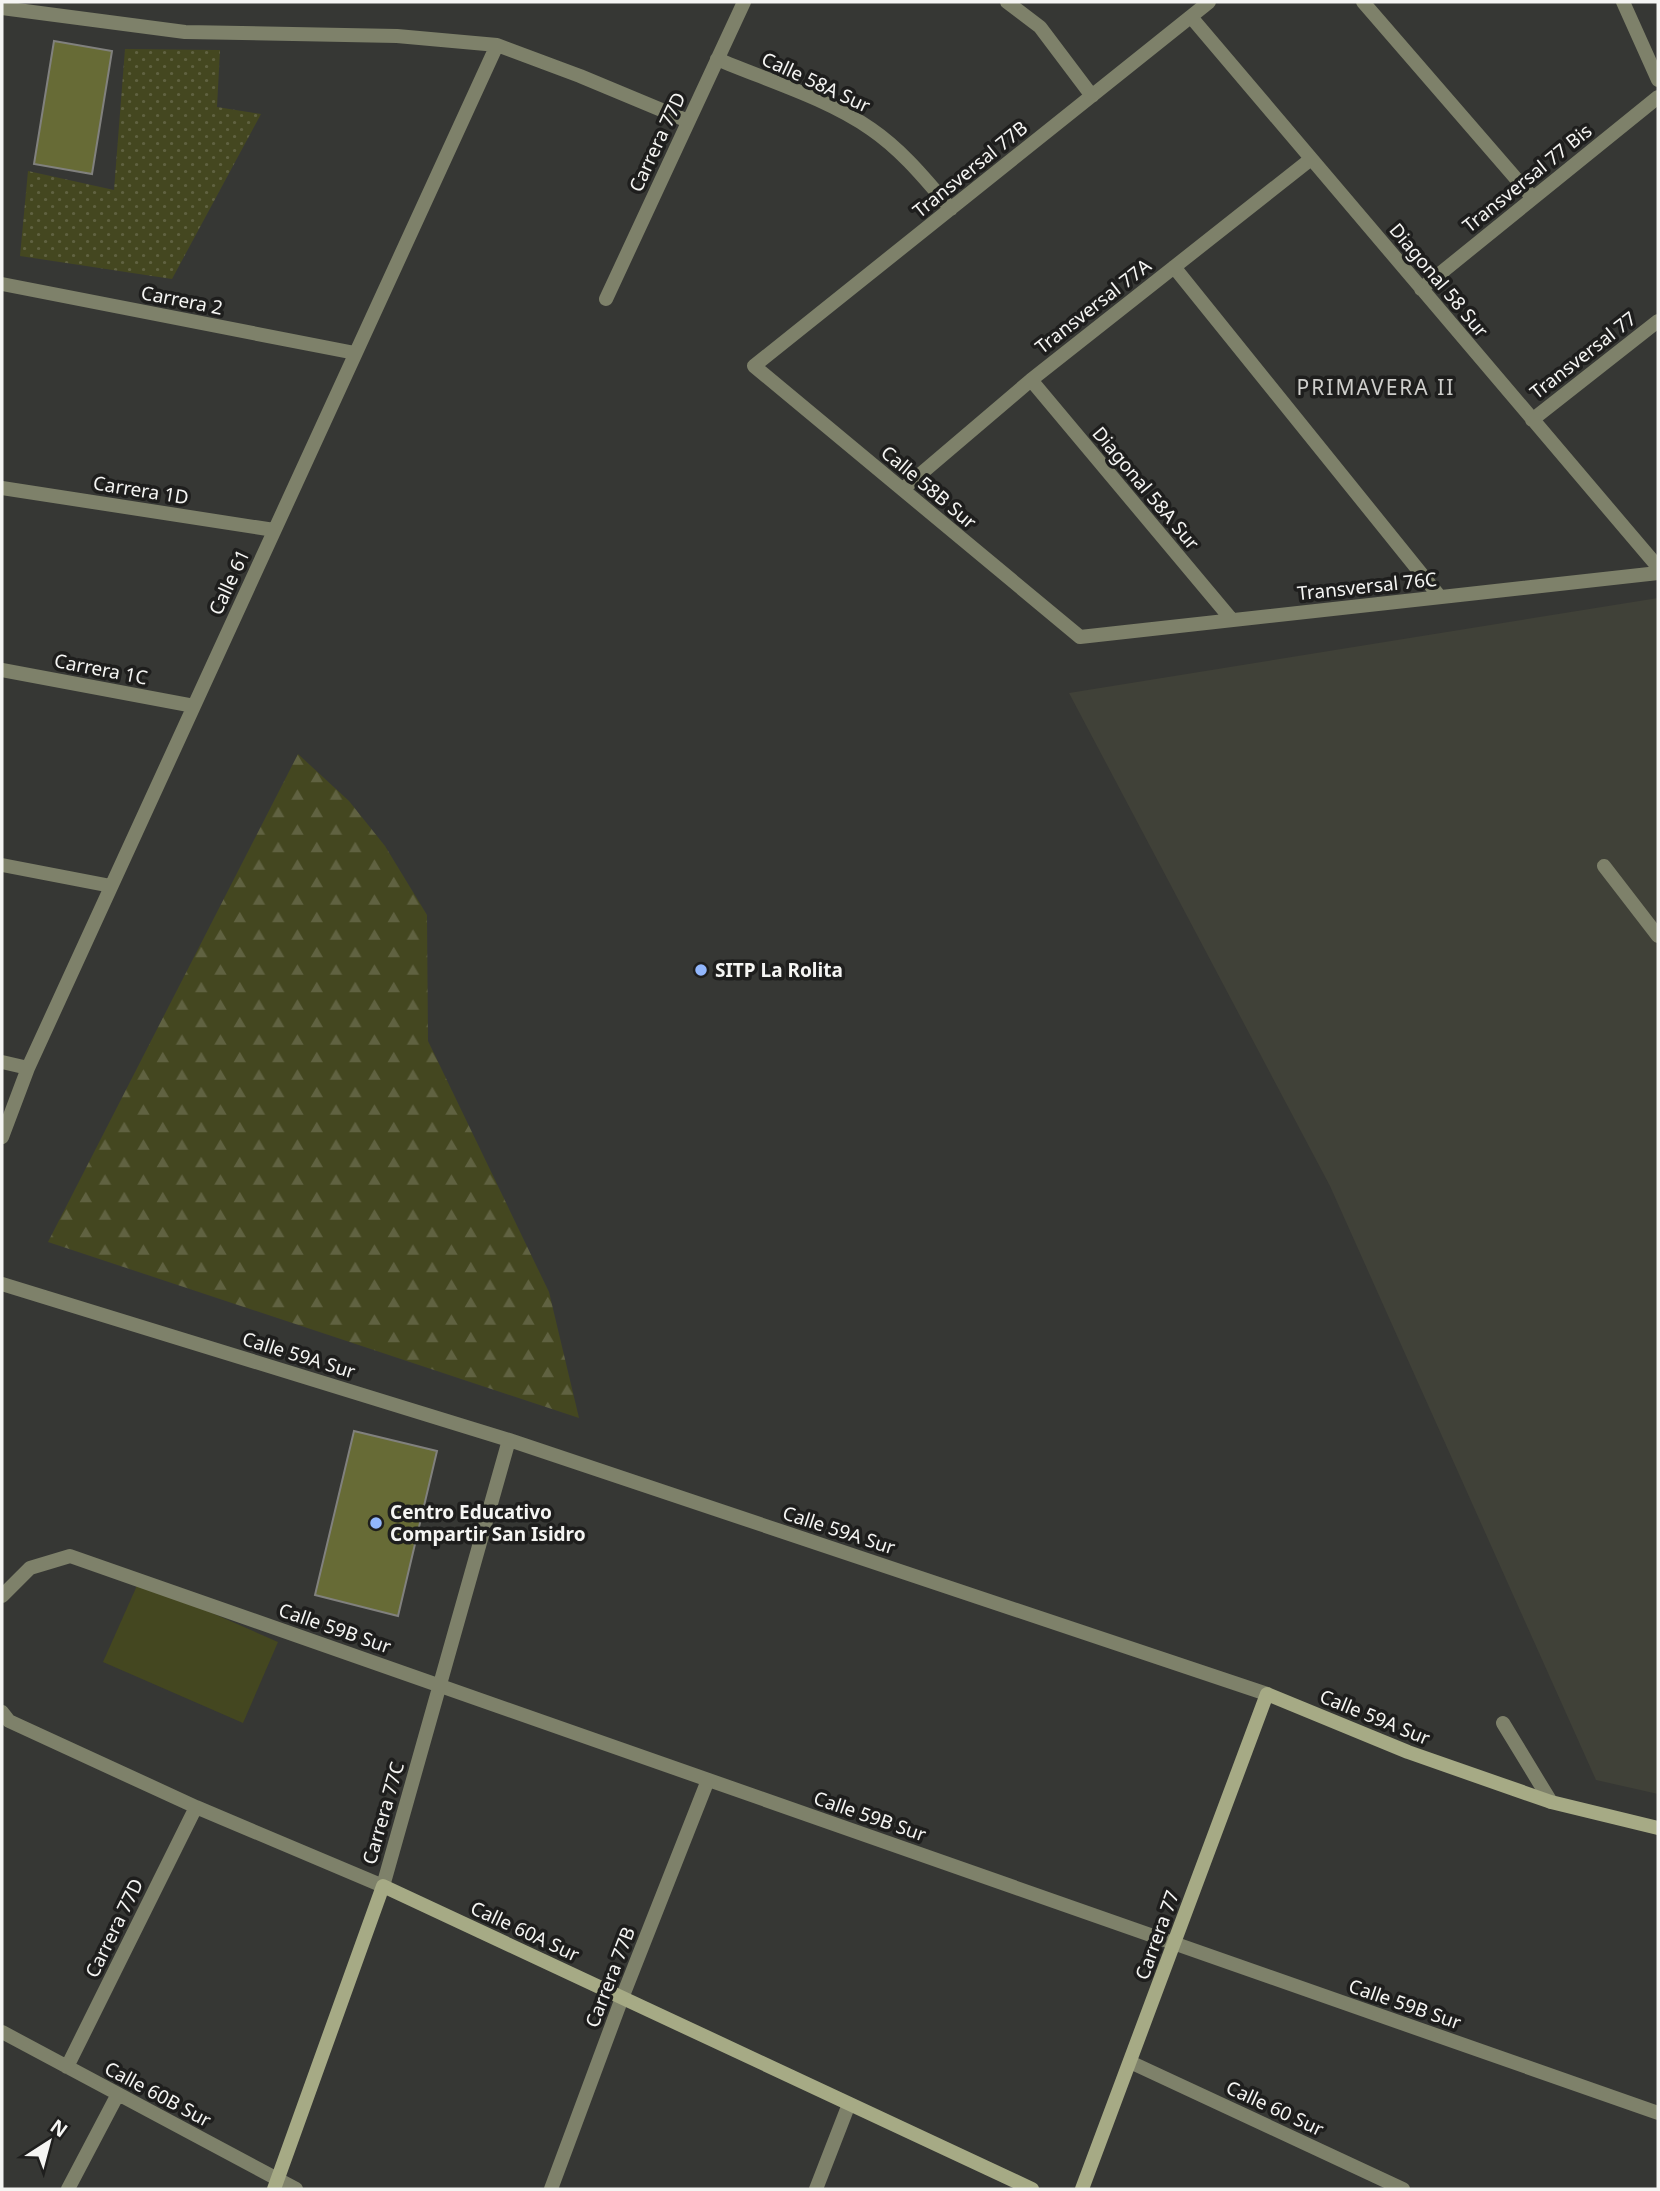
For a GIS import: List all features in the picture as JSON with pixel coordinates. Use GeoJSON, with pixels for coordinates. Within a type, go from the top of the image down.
{"type":"FeatureCollection","features":[{"type":"Feature","properties":{"kind":"street","name":"Carrera 77D"},"geometry":{"type":"LineString","coordinates":[[606,299],[744,2]]}},
{"type":"Feature","properties":{"kind":"street"},"geometry":{"type":"LineString","coordinates":[[1007,2],[1040,27],[1092,96]]}},
{"type":"Feature","properties":{"kind":"street","name":"Transversal 77B"},"geometry":{"type":"LineString","coordinates":[[754,366],[1209,2]]}},
{"type":"Feature","properties":{"kind":"street"},"geometry":{"type":"LineString","coordinates":[[1363,2],[1532,197]]}},
{"type":"Feature","properties":{"kind":"street"},"geometry":{"type":"LineString","coordinates":[[1623,2],[1658,80]]}},
{"type":"Feature","properties":{"kind":"street"},"geometry":{"type":"LineString","coordinates":[[2,8],[185,32],[397,36],[496,45],[688,121]]}},
{"type":"Feature","properties":{"kind":"street","name":"Diagonal 58 Sur"},"geometry":{"type":"LineString","coordinates":[[1191,17],[1658,567]]}},
{"type":"Feature","properties":{"kind":"street","name":"Calle 61"},"geometry":{"type":"LineString","coordinates":[[2,1137],[28,1068],[496,45]]}},
{"type":"Feature","properties":{"kind":"street","name":"Calle 58A Sur"},"geometry":{"type":"LineString","coordinates":[[717,59],[824,104],[870,128],[908,159],[951,209]]}},
{"type":"Feature","properties":{"kind":"street","name":"Transversal 77 Bis"},"geometry":{"type":"LineString","coordinates":[[1421,289],[1658,97]]}},
{"type":"Feature","properties":{"kind":"street","name":"Transversal 77A"},"geometry":{"type":"LineString","coordinates":[[902,489],[1031,380],[1311,159]]}},
{"type":"Feature","properties":{"kind":"street"},"geometry":{"type":"LineString","coordinates":[[1174,267],[1440,597]]}},
{"type":"Feature","properties":{"kind":"street","name":"Carrera 2"},"geometry":{"type":"LineString","coordinates":[[2,284],[355,353]]}},
{"type":"Feature","properties":{"kind":"street","name":"Transversal 77"},"geometry":{"type":"LineString","coordinates":[[1532,420],[1658,321]]}},
{"type":"Feature","properties":{"kind":"street","name":"Calle 58B Sur"},"geometry":{"type":"LineString","coordinates":[[754,366],[1080,637]]}},
{"type":"Feature","properties":{"kind":"street","name":"Diagonal 58A Sur"},"geometry":{"type":"LineString","coordinates":[[1031,380],[1232,620]]}},
{"type":"Feature","properties":{"kind":"street","name":"Carrera 1D"},"geometry":{"type":"LineString","coordinates":[[2,488],[274,530]]}},
{"type":"Feature","properties":{"kind":"street","name":"Transversal 76C"},"geometry":{"type":"LineString","coordinates":[[1080,637],[1658,573]]}},
{"type":"Feature","properties":{"kind":"street","name":"Carrera 1C"},"geometry":{"type":"LineString","coordinates":[[2,670],[194,706]]}},
{"type":"Feature","properties":{"kind":"street"},"geometry":{"type":"LineString","coordinates":[[2,865],[111,887]]}},
{"type":"Feature","properties":{"kind":"street"},"geometry":{"type":"LineString","coordinates":[[1604,866],[1658,936]]}},
{"type":"Feature","properties":{"kind":"street"},"geometry":{"type":"LineString","coordinates":[[2,1062],[28,1068]]}},
{"type":"Feature","properties":{"kind":"street","name":"Calle 59A Sur"},"geometry":{"type":"LineString","coordinates":[[2,1283],[509,1440],[1267,1694],[1408,1752],[1551,1802],[1658,1828]]}},
{"type":"Feature","properties":{"kind":"street","name":"Carrera 77C"},"geometry":{"type":"LineString","coordinates":[[276,2184],[383,1886],[509,1440]]}},
{"type":"Feature","properties":{"kind":"street","name":"Calle 59B Sur"},"geometry":{"type":"LineString","coordinates":[[2,1596],[30,1568],[70,1556],[1658,2113]]}},
{"type":"Feature","properties":{"kind":"street","name":"Carrera 77"},"geometry":{"type":"LineString","coordinates":[[1082,2189],[1267,1694]]}},
{"type":"Feature","properties":{"kind":"street","name":"Calle 60A Sur"},"geometry":{"type":"LineString","coordinates":[[2,1712],[9,1721],[196,1807],[383,1886],[1032,2189]]}},
{"type":"Feature","properties":{"kind":"street"},"geometry":{"type":"LineString","coordinates":[[1503,1723],[1551,1802]]}},
{"type":"Feature","properties":{"kind":"street","name":"Carrera 77B"},"geometry":{"type":"LineString","coordinates":[[551,2189],[622,1998],[708,1780]]}},
{"type":"Feature","properties":{"kind":"street","name":"Carrera 77D"},"geometry":{"type":"LineString","coordinates":[[67,2067],[196,1807]]}},
{"type":"Feature","properties":{"kind":"street","name":"Calle 60B Sur"},"geometry":{"type":"LineString","coordinates":[[2,2032],[276,2184],[296,2189]]}},
{"type":"Feature","properties":{"kind":"street","name":"Calle 60 Sur"},"geometry":{"type":"LineString","coordinates":[[1130,2062],[1403,2189]]}},
{"type":"Feature","properties":{"kind":"street"},"geometry":{"type":"LineString","coordinates":[[68,2189],[118,2094]]}},
{"type":"Feature","properties":{"kind":"street"},"geometry":{"type":"LineString","coordinates":[[816,2189],[849,2104]]}},
{"type":"Feature","properties":{"kind":"shaded area"},"geometry":{"type":"Polygon","coordinates":[[[1658,598],[1658,1794],[1596,1780],[1330,1186],[1069,693],[1658,598]]]}},
{"type":"Feature","properties":{"kind":"green space"},"geometry":{"type":"Polygon","coordinates":[[[125,49],[220,50],[217,107],[261,114],[172,279],[20,256],[28,171],[114,190],[125,49]]]}},
{"type":"Feature","properties":{"kind":"green space"},"geometry":{"type":"Polygon","coordinates":[[[298,754],[349,801],[385,846],[427,915],[428,1041],[549,1292],[579,1418],[48,1242],[298,754]]]}},
{"type":"Feature","properties":{"kind":"green space"},"geometry":{"type":"Polygon","coordinates":[[[139,1581],[278,1642],[243,1723],[103,1662],[139,1581]]]}},
{"type":"Feature","properties":{"kind":"building"},"geometry":{"type":"Polygon","coordinates":[[[54,41],[112,51],[92,174],[34,164],[54,41]]]}},
{"type":"Feature","properties":{"kind":"building","name":"Centro Educativo Compartir San Isidro"},"geometry":{"type":"Polygon","coordinates":[[[354,1431],[437,1451],[398,1616],[315,1595],[354,1431]]]}},
{"type":"Feature","properties":{"kind":"place","name":"SITP La Rolita"},"geometry":{"type":"Point","coordinates":[701,970]}},
{"type":"Feature","properties":{"kind":"place","name":"Centro Educativo Compartir San Isidro"},"geometry":{"type":"Point","coordinates":[376,1523]}},
{"type":"Feature","properties":{"kind":"district","name":"PRIMAVERA II"},"geometry":{"type":"Point","coordinates":[1376,387]}}]}
